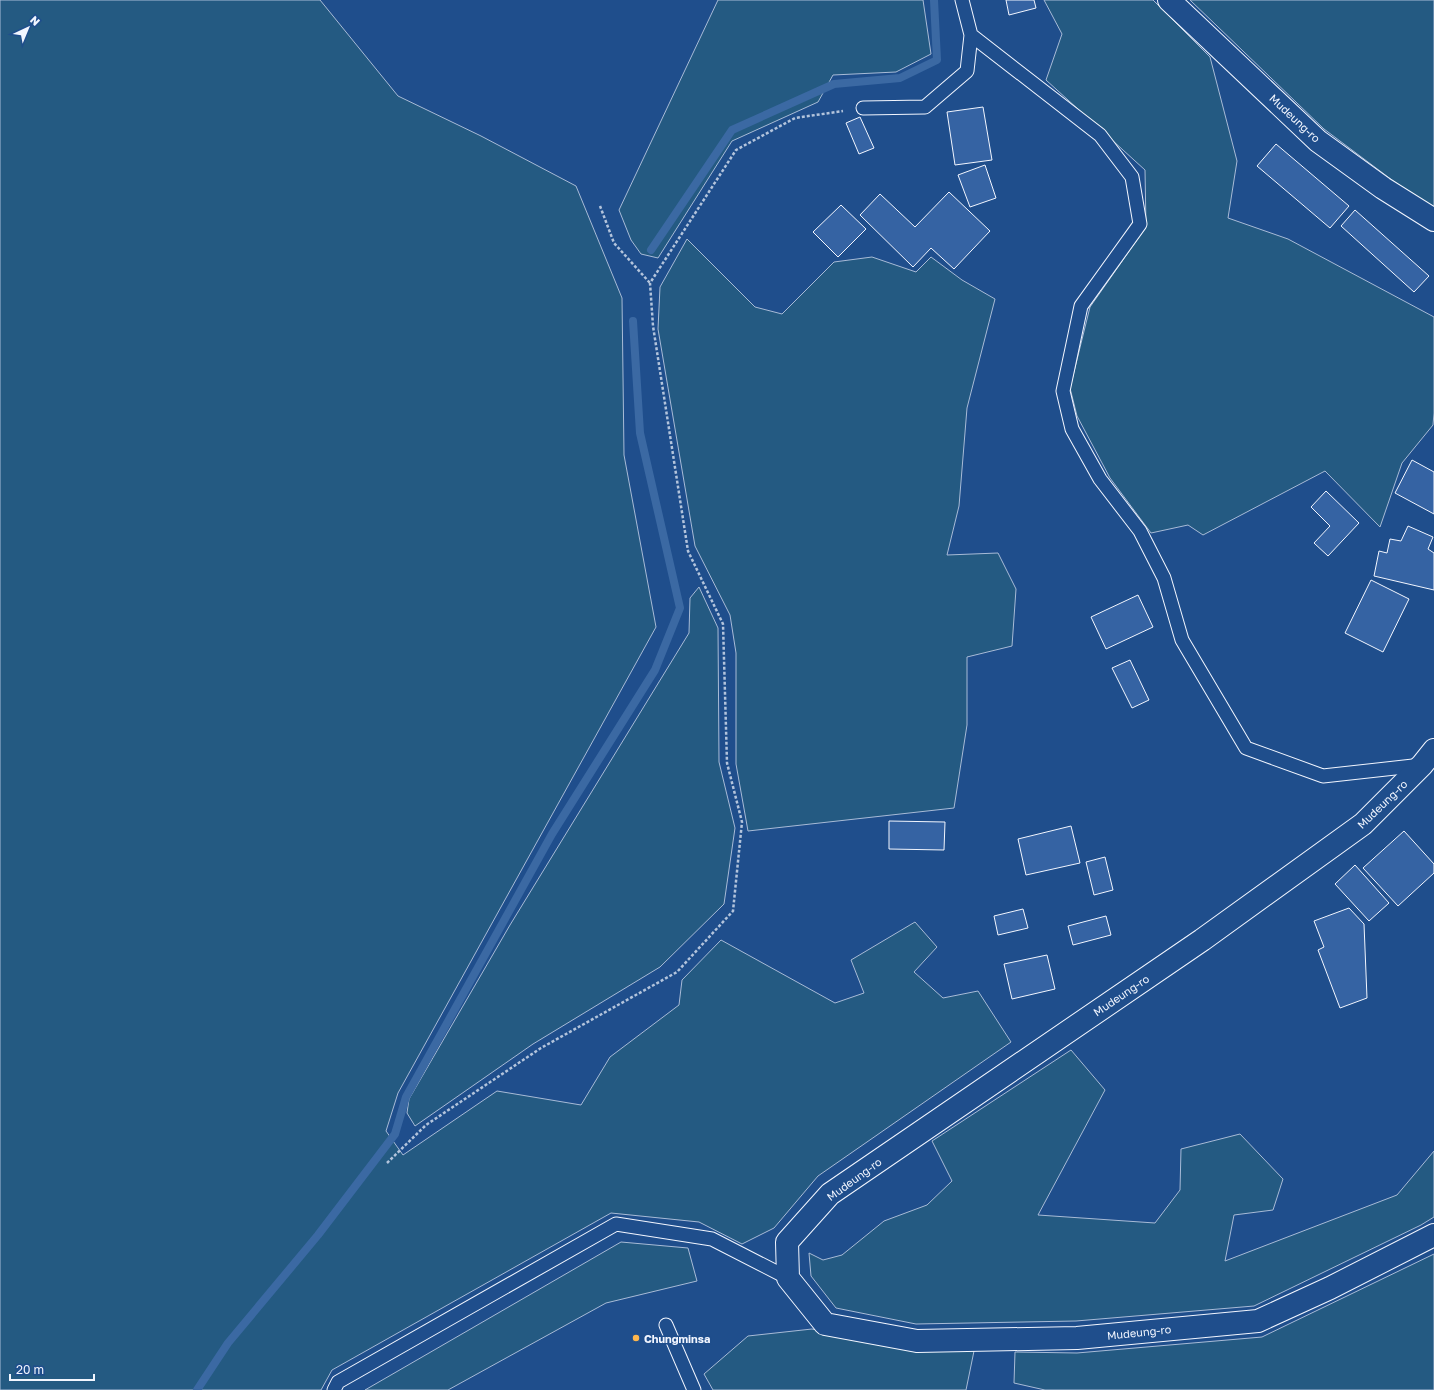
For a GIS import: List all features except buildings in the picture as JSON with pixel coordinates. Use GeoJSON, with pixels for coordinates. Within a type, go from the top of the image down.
{"type":"FeatureCollection","features":[{"type":"Feature","properties":{"kind":"main road","name":"Mudeung-ro"},"geometry":{"type":"LineString","coordinates":[[1169,0],[1318,141],[1383,188],[1434,220]]}},
{"type":"Feature","properties":{"kind":"main road","name":"Mudeung-ro"},"geometry":{"type":"LineString","coordinates":[[1430,760],[1363,824],[1202,940],[830,1194],[787,1242],[788,1278],[825,1324],[917,1341],[1077,1338],[1258,1321],[1330,1288],[1434,1235]]}},
{"type":"Feature","properties":{"kind":"lane"},"geometry":{"type":"LineString","coordinates":[[863,108],[925,107],[967,71],[971,35],[962,0]]}},
{"type":"Feature","properties":{"kind":"lane"},"geometry":{"type":"LineString","coordinates":[[971,35],[1100,135],[1132,177],[1140,224],[1082,306],[1062,391],[1072,428],[1100,479],[1140,531],[1164,578],[1182,640],[1246,748],[1323,776],[1430,760]]}},
{"type":"Feature","properties":{"kind":"lane"},"geometry":{"type":"LineString","coordinates":[[334,1390],[338,1382],[616,1224],[712,1239],[788,1278]]}},
{"type":"Feature","properties":{"kind":"lane"},"geometry":{"type":"LineString","coordinates":[[666,1325],[694,1390]]}},
{"type":"Feature","properties":{"kind":"path"},"geometry":{"type":"LineString","coordinates":[[387,1163],[426,1125],[535,1053],[677,972],[733,911],[742,822],[727,763],[723,624],[688,551],[653,326],[650,284],[736,150],[795,118],[863,108]]}},
{"type":"Feature","properties":{"kind":"path"},"geometry":{"type":"LineString","coordinates":[[600,206],[614,243],[650,284]]}},
{"type":"Feature","properties":{"kind":"shaded area"},"geometry":{"type":"Polygon","coordinates":[[[0,0],[320,0],[398,96],[481,136],[576,186],[622,298],[624,455],[656,627],[398,1093],[386,1131],[403,1155],[497,1091],[581,1105],[610,1057],[679,1005],[682,980],[721,940],[835,1003],[864,993],[851,960],[915,922],[937,947],[914,972],[943,998],[978,991],[1011,1042],[818,1176],[774,1228],[742,1244],[699,1222],[611,1213],[332,1370],[321,1390],[0,1390],[0,0]]]}},
{"type":"Feature","properties":{"kind":"shaded area"},"geometry":{"type":"Polygon","coordinates":[[[718,0],[923,0],[931,54],[896,72],[833,75],[818,102],[732,141],[658,258],[641,254],[631,240],[619,210],[718,0]]]}},
{"type":"Feature","properties":{"kind":"shaded area"},"geometry":{"type":"Polygon","coordinates":[[[1044,0],[1153,0],[1210,57],[1237,161],[1228,218],[1288,239],[1434,317],[1433,425],[1402,463],[1380,527],[1325,471],[1203,535],[1188,525],[1151,533],[1110,478],[1077,416],[1070,388],[1090,307],[1146,227],[1145,170],[1046,80],[1062,34],[1044,0]]]}},
{"type":"Feature","properties":{"kind":"shaded area"},"geometry":{"type":"Polygon","coordinates":[[[1190,0],[1434,0],[1434,207],[1396,183],[1324,129],[1190,0]]]}},
{"type":"Feature","properties":{"kind":"shaded area"},"geometry":{"type":"Polygon","coordinates":[[[687,239],[755,307],[782,314],[834,262],[872,257],[916,272],[931,257],[962,280],[995,299],[967,408],[959,506],[947,555],[998,553],[1016,589],[1012,646],[967,657],[967,725],[954,808],[748,831],[736,764],[736,653],[730,615],[695,546],[658,329],[660,287],[687,239]]]}},
{"type":"Feature","properties":{"kind":"shaded area"},"geometry":{"type":"Polygon","coordinates":[[[699,587],[718,628],[719,762],[735,828],[724,904],[660,967],[533,1044],[415,1126],[407,1113],[409,1099],[510,925],[689,633],[690,598],[699,587]]]}},
{"type":"Feature","properties":{"kind":"shaded area"},"geometry":{"type":"Polygon","coordinates":[[[1071,1050],[1105,1090],[1038,1215],[1155,1223],[1180,1190],[1181,1149],[1240,1134],[1283,1179],[1273,1210],[1234,1215],[1225,1261],[1397,1195],[1434,1151],[1434,1217],[1421,1225],[1254,1306],[1076,1321],[916,1324],[836,1308],[811,1276],[809,1253],[823,1260],[842,1255],[884,1221],[927,1205],[952,1181],[932,1141],[1071,1050]]]}},
{"type":"Feature","properties":{"kind":"shaded area"},"geometry":{"type":"Polygon","coordinates":[[[621,1242],[688,1248],[697,1281],[606,1303],[448,1390],[365,1390],[621,1242]]]}},
{"type":"Feature","properties":{"kind":"shaded area"},"geometry":{"type":"Polygon","coordinates":[[[1434,1254],[1434,1390],[1045,1390],[1014,1383],[1015,1352],[1077,1353],[1262,1337],[1434,1254]]]}},
{"type":"Feature","properties":{"kind":"shaded area"},"geometry":{"type":"Polygon","coordinates":[[[812,1329],[913,1349],[974,1351],[966,1390],[713,1390],[704,1374],[748,1336],[812,1329]]]}},
{"type":"Feature","properties":{"kind":"waterway"},"geometry":{"type":"LineString","coordinates":[[651,250],[732,130],[834,84],[900,78],[937,60],[934,0]]}},
{"type":"Feature","properties":{"kind":"waterway"},"geometry":{"type":"LineString","coordinates":[[197,1390],[228,1343],[318,1235],[395,1134],[406,1097],[552,834],[655,670],[680,608],[640,433],[633,321]]}},
{"type":"Feature","properties":{"kind":"place","name":"Chungminsa"},"geometry":{"type":"Point","coordinates":[636,1338]}}]}
